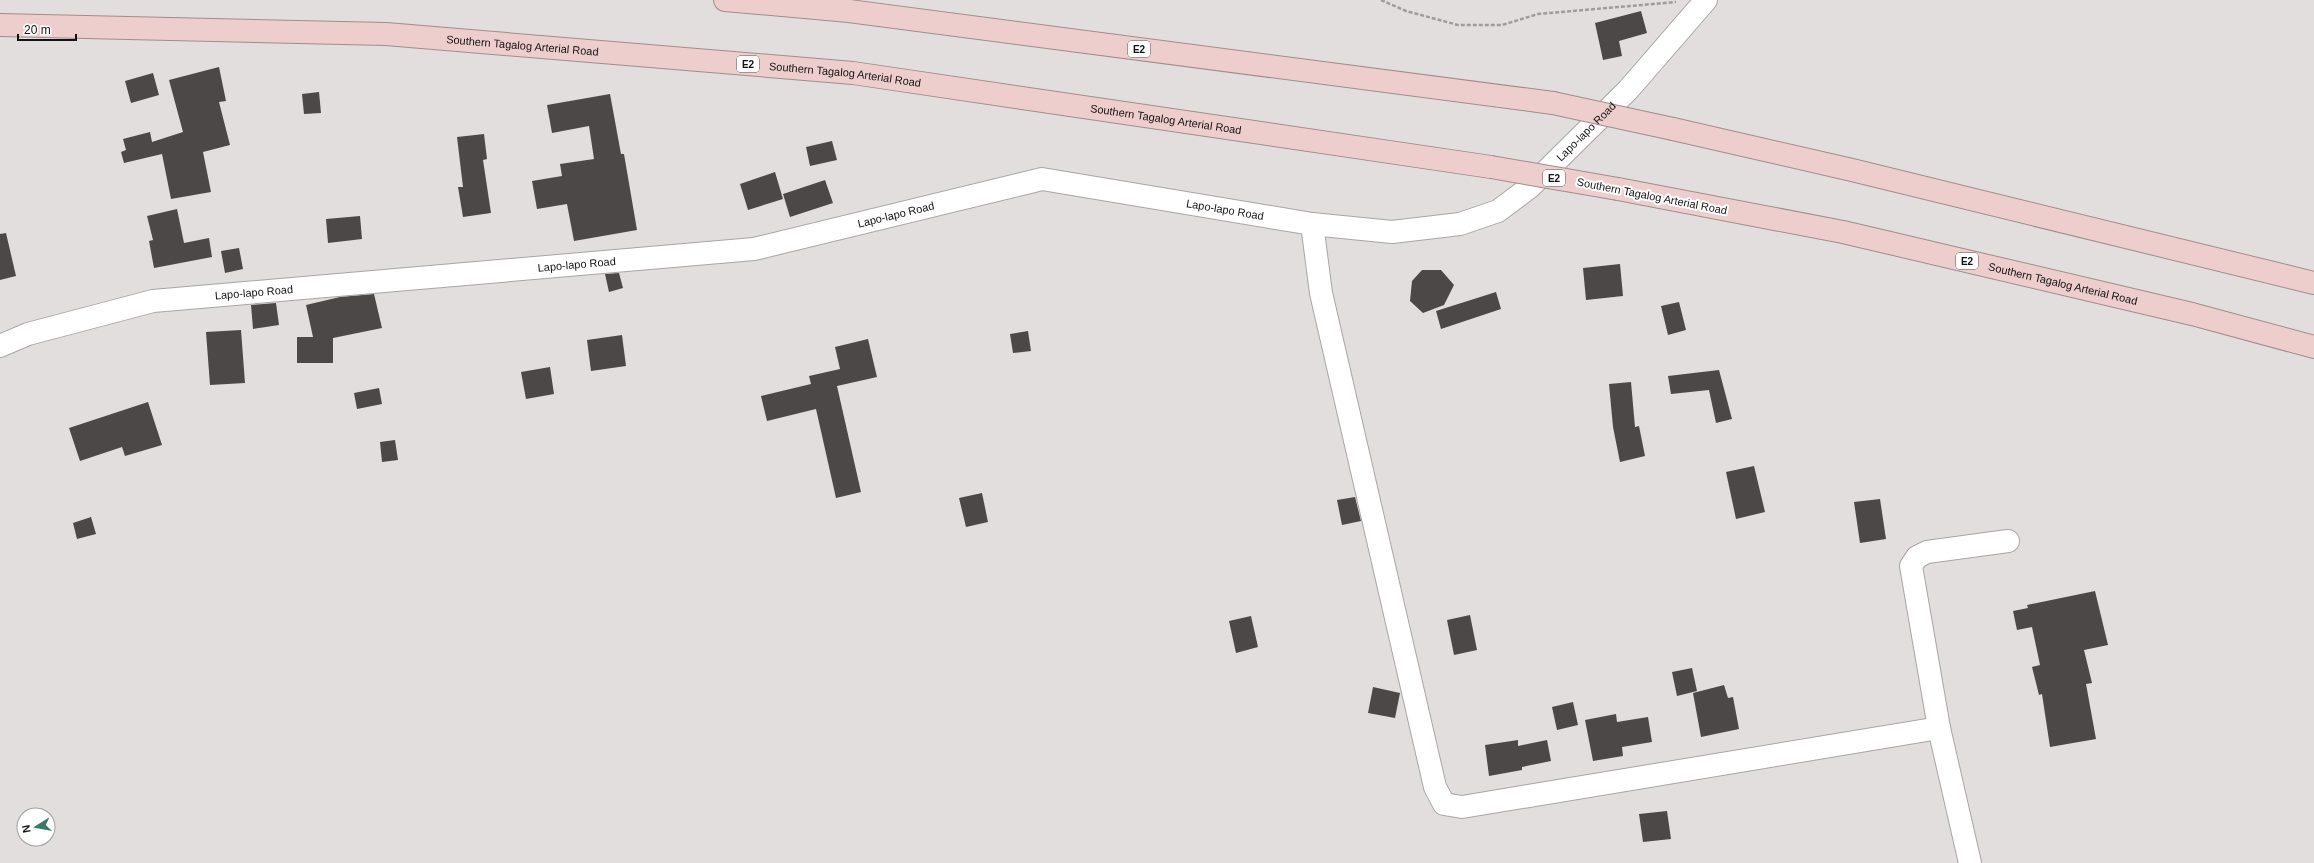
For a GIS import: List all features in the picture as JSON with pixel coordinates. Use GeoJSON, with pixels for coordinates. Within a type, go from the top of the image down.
{"type":"FeatureCollection","features":[{"type":"Feature","properties":{"kind":"highway","name":"E2"},"geometry":{"type":"LineString","coordinates":[[725,0],[849,11],[1553,103],[1852,170],[2314,283]]}},
{"type":"Feature","properties":{"kind":"highway","name":"Southern Tagalog Arterial Road"},"geometry":{"type":"LineString","coordinates":[[0,25],[386,34],[853,73],[1491,167],[1618,189],[1843,232],[2192,314],[2314,347]]}},
{"type":"Feature","properties":{"kind":"street","name":"Lapo-lapo Road"},"geometry":{"type":"LineString","coordinates":[[0,346],[28,334],[153,301],[754,249],[1042,178],[1312,224],[1392,232],[1460,224],[1498,211],[1530,187],[1628,90],[1706,0]]}},
{"type":"Feature","properties":{"kind":"street"},"geometry":{"type":"LineString","coordinates":[[1312,224],[1325,308],[1435,787],[1444,804],[1462,807],[1939,728]]}},
{"type":"Feature","properties":{"kind":"street"},"geometry":{"type":"LineString","coordinates":[[1970,863],[1939,728],[1911,566],[1917,557],[1927,552],[2008,541]]}},
{"type":"Feature","properties":{"kind":"path"},"geometry":{"type":"LineString","coordinates":[[1381,0],[1406,11],[1458,25],[1502,25],[1538,14],[1683,1]]}},
{"type":"Feature","properties":{"kind":"building"},"geometry":{"type":"Polygon","coordinates":[[[1641,11],[1647,33],[1619,41],[1622,56],[1603,60],[1595,23],[1641,11]]]}},
{"type":"Feature","properties":{"kind":"building"},"geometry":{"type":"Polygon","coordinates":[[[219,67],[226,101],[219,102],[230,145],[203,152],[211,192],[171,199],[162,154],[124,163],[121,152],[126,150],[123,139],[150,132],[152,142],[183,132],[169,80],[219,67]]]}},
{"type":"Feature","properties":{"kind":"building"},"geometry":{"type":"Polygon","coordinates":[[[153,73],[159,95],[131,103],[125,81],[153,73]]]}},
{"type":"Feature","properties":{"kind":"building"},"geometry":{"type":"Polygon","coordinates":[[[319,92],[321,113],[304,114],[302,94],[319,92]]]}},
{"type":"Feature","properties":{"kind":"building"},"geometry":{"type":"Polygon","coordinates":[[[610,94],[621,154],[624,154],[637,230],[574,241],[567,204],[537,209],[532,181],[562,176],[560,164],[594,159],[589,126],[552,133],[547,105],[610,94]]]}},
{"type":"Feature","properties":{"kind":"building"},"geometry":{"type":"Polygon","coordinates":[[[484,134],[487,159],[483,160],[491,213],[463,217],[458,187],[463,187],[457,137],[484,134]]]}},
{"type":"Feature","properties":{"kind":"building"},"geometry":{"type":"Polygon","coordinates":[[[832,141],[837,160],[810,166],[806,147],[832,141]]]}},
{"type":"Feature","properties":{"kind":"building"},"geometry":{"type":"Polygon","coordinates":[[[775,172],[783,199],[748,210],[740,184],[775,172]]]}},
{"type":"Feature","properties":{"kind":"building"},"geometry":{"type":"Polygon","coordinates":[[[825,180],[833,203],[790,217],[783,194],[825,180]]]}},
{"type":"Feature","properties":{"kind":"building"},"geometry":{"type":"Polygon","coordinates":[[[177,209],[184,243],[209,238],[212,257],[154,268],[149,241],[153,240],[147,216],[177,209]]]}},
{"type":"Feature","properties":{"kind":"building"},"geometry":{"type":"Polygon","coordinates":[[[360,216],[362,239],[328,243],[326,219],[360,216]]]}},
{"type":"Feature","properties":{"kind":"building"},"geometry":{"type":"Polygon","coordinates":[[[6,233],[16,276],[0,280],[0,234],[6,233]]]}},
{"type":"Feature","properties":{"kind":"building"},"geometry":{"type":"Polygon","coordinates":[[[239,248],[243,269],[225,273],[221,251],[239,248]]]}},
{"type":"Feature","properties":{"kind":"building"},"geometry":{"type":"Polygon","coordinates":[[[1620,264],[1623,296],[1586,300],[1583,268],[1620,264]]]}},
{"type":"Feature","properties":{"kind":"building"},"geometry":{"type":"Polygon","coordinates":[[[1422,270],[1441,270],[1454,285],[1444,305],[1423,313],[1410,301],[1412,281],[1422,270]]]}},
{"type":"Feature","properties":{"kind":"building"},"geometry":{"type":"Polygon","coordinates":[[[619,273],[623,288],[609,292],[605,274],[619,273]]]}},
{"type":"Feature","properties":{"kind":"building"},"geometry":{"type":"Polygon","coordinates":[[[1496,292],[1501,309],[1441,329],[1436,311],[1496,292]]]}},
{"type":"Feature","properties":{"kind":"building"},"geometry":{"type":"Polygon","coordinates":[[[374,294],[382,328],[333,338],[333,363],[297,363],[297,337],[313,337],[306,305],[340,297],[374,294]]]}},
{"type":"Feature","properties":{"kind":"building"},"geometry":{"type":"Polygon","coordinates":[[[1679,302],[1686,330],[1668,335],[1661,306],[1679,302]]]}},
{"type":"Feature","properties":{"kind":"building"},"geometry":{"type":"Polygon","coordinates":[[[276,303],[279,325],[253,329],[251,305],[276,303]]]}},
{"type":"Feature","properties":{"kind":"building"},"geometry":{"type":"Polygon","coordinates":[[[241,330],[245,383],[210,385],[206,332],[241,330]]]}},
{"type":"Feature","properties":{"kind":"building"},"geometry":{"type":"Polygon","coordinates":[[[1028,331],[1031,351],[1013,353],[1010,334],[1028,331]]]}},
{"type":"Feature","properties":{"kind":"building"},"geometry":{"type":"Polygon","coordinates":[[[622,335],[626,366],[591,371],[587,340],[622,335]]]}},
{"type":"Feature","properties":{"kind":"building"},"geometry":{"type":"Polygon","coordinates":[[[868,339],[877,377],[837,386],[861,492],[836,498],[816,409],[767,421],[761,396],[811,384],[809,376],[840,369],[835,347],[868,339]]]}},
{"type":"Feature","properties":{"kind":"building"},"geometry":{"type":"Polygon","coordinates":[[[550,367],[554,394],[526,399],[521,372],[550,367]]]}},
{"type":"Feature","properties":{"kind":"building"},"geometry":{"type":"Polygon","coordinates":[[[1719,370],[1732,419],[1716,423],[1709,390],[1671,394],[1668,376],[1719,370]]]}},
{"type":"Feature","properties":{"kind":"building"},"geometry":{"type":"Polygon","coordinates":[[[1631,382],[1635,427],[1639,426],[1645,456],[1620,462],[1613,427],[1609,384],[1631,382]]]}},
{"type":"Feature","properties":{"kind":"building"},"geometry":{"type":"Polygon","coordinates":[[[379,388],[382,404],[357,409],[354,393],[379,388]]]}},
{"type":"Feature","properties":{"kind":"building"},"geometry":{"type":"Polygon","coordinates":[[[148,402],[162,445],[125,456],[122,447],[80,461],[69,428],[148,402]]]}},
{"type":"Feature","properties":{"kind":"building"},"geometry":{"type":"Polygon","coordinates":[[[395,440],[398,460],[382,462],[380,442],[395,440]]]}},
{"type":"Feature","properties":{"kind":"building"},"geometry":{"type":"Polygon","coordinates":[[[1754,466],[1765,512],[1736,519],[1726,472],[1754,466]]]}},
{"type":"Feature","properties":{"kind":"building"},"geometry":{"type":"Polygon","coordinates":[[[982,493],[988,522],[966,527],[959,498],[982,493]]]}},
{"type":"Feature","properties":{"kind":"building"},"geometry":{"type":"Polygon","coordinates":[[[1355,497],[1361,521],[1342,525],[1337,500],[1355,497]]]}},
{"type":"Feature","properties":{"kind":"building"},"geometry":{"type":"Polygon","coordinates":[[[1880,499],[1886,539],[1860,543],[1854,502],[1880,499]]]}},
{"type":"Feature","properties":{"kind":"building"},"geometry":{"type":"Polygon","coordinates":[[[91,517],[96,534],[77,539],[73,523],[91,517]]]}},
{"type":"Feature","properties":{"kind":"building"},"geometry":{"type":"Polygon","coordinates":[[[2095,591],[2108,645],[2084,650],[2092,683],[2086,684],[2096,739],[2050,747],[2042,694],[2039,695],[2032,667],[2040,665],[2032,627],[2017,630],[2013,611],[2028,608],[2027,605],[2095,591]]]}},
{"type":"Feature","properties":{"kind":"building"},"geometry":{"type":"Polygon","coordinates":[[[1470,615],[1477,650],[1454,655],[1447,620],[1470,615]]]}},
{"type":"Feature","properties":{"kind":"building"},"geometry":{"type":"Polygon","coordinates":[[[1251,616],[1258,647],[1236,653],[1229,621],[1251,616]]]}},
{"type":"Feature","properties":{"kind":"building"},"geometry":{"type":"Polygon","coordinates":[[[1692,668],[1697,691],[1677,696],[1672,672],[1692,668]]]}},
{"type":"Feature","properties":{"kind":"building"},"geometry":{"type":"Polygon","coordinates":[[[1724,685],[1728,698],[1733,697],[1739,729],[1701,737],[1693,693],[1724,685]]]}},
{"type":"Feature","properties":{"kind":"building"},"geometry":{"type":"Polygon","coordinates":[[[1373,687],[1400,693],[1395,718],[1368,713],[1373,687]]]}},
{"type":"Feature","properties":{"kind":"building"},"geometry":{"type":"Polygon","coordinates":[[[1573,702],[1578,725],[1557,730],[1552,707],[1573,702]]]}},
{"type":"Feature","properties":{"kind":"building"},"geometry":{"type":"Polygon","coordinates":[[[1616,714],[1617,722],[1648,717],[1652,742],[1622,747],[1623,756],[1593,761],[1585,720],[1616,714]]]}},
{"type":"Feature","properties":{"kind":"building"},"geometry":{"type":"Polygon","coordinates":[[[1518,740],[1518,746],[1547,740],[1551,761],[1522,767],[1522,770],[1489,776],[1485,745],[1518,740]]]}},
{"type":"Feature","properties":{"kind":"building"},"geometry":{"type":"Polygon","coordinates":[[[1667,811],[1671,839],[1643,842],[1639,814],[1667,811]]]}}]}
